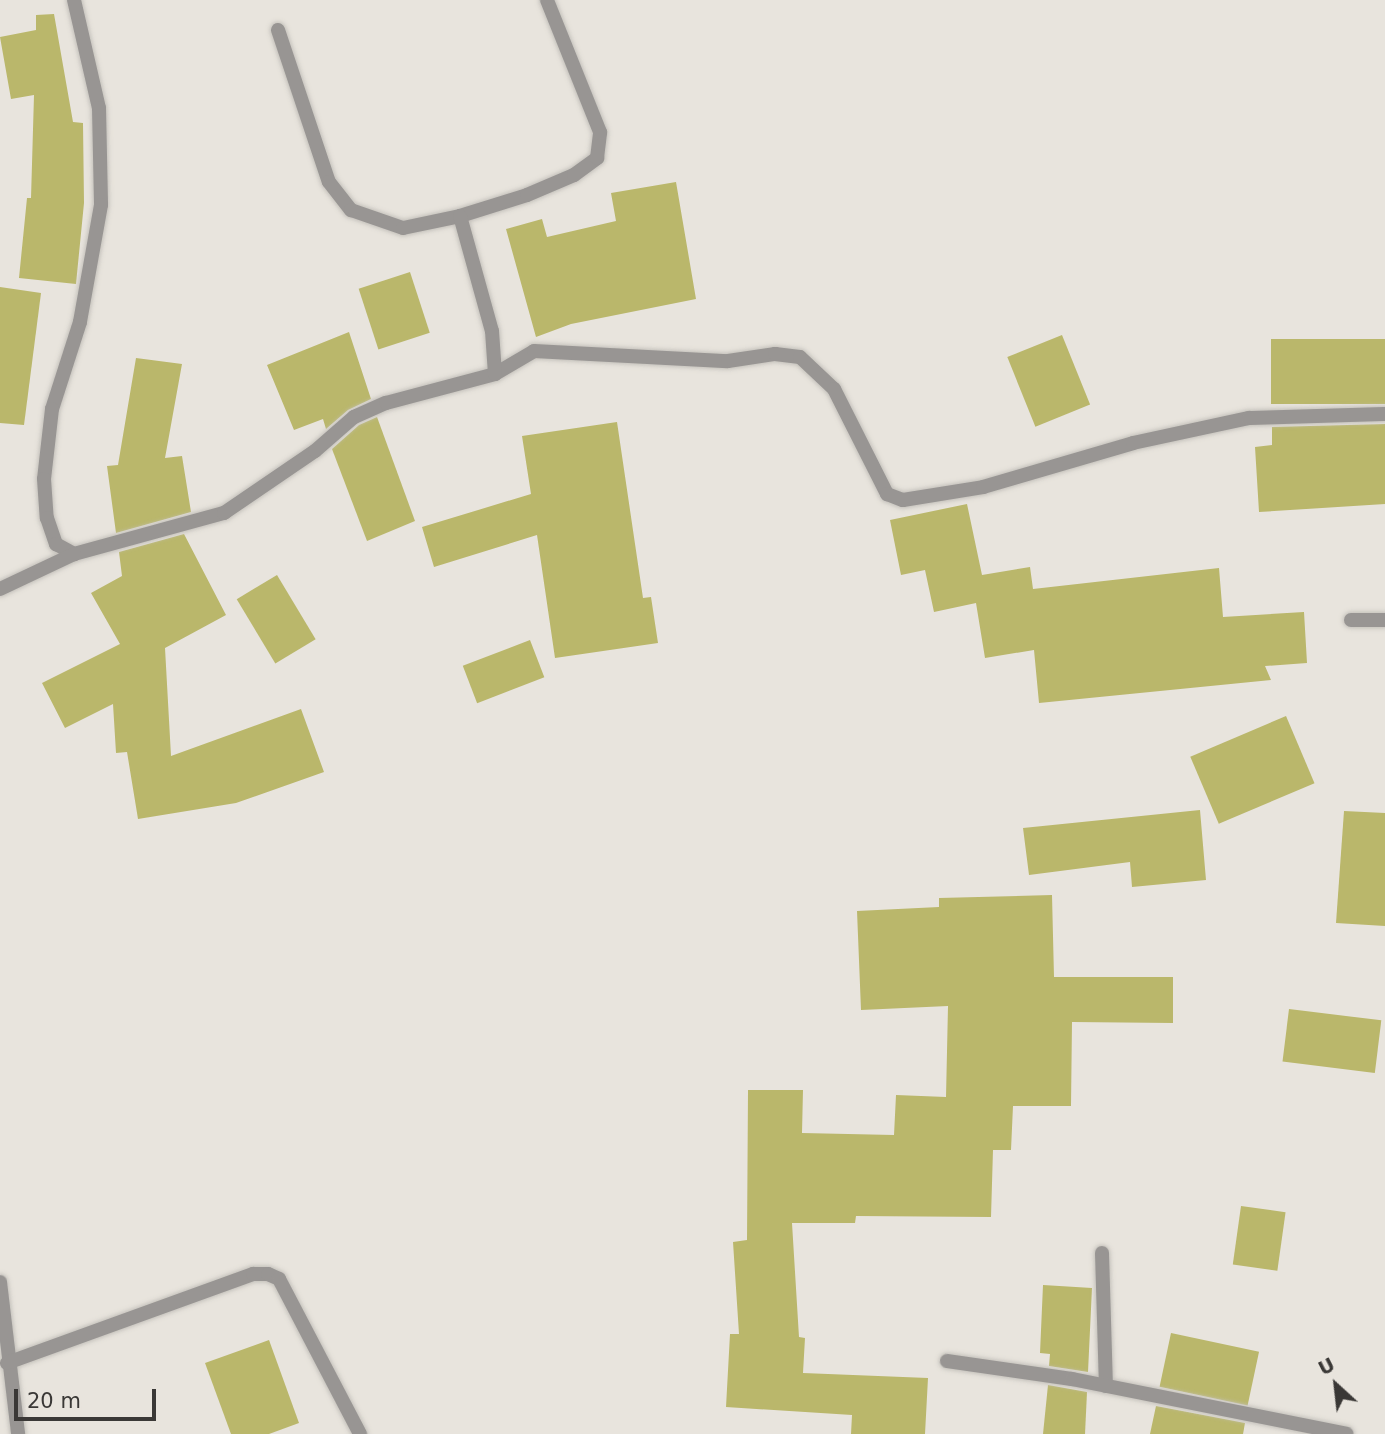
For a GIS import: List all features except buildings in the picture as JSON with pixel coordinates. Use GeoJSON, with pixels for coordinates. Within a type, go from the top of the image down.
{"type":"FeatureCollection","features":[{"type":"Feature","properties":{"kind":"street"},"geometry":{"type":"LineString","coordinates":[[74,0],[99,108],[101,205],[80,322],[52,409],[44,479],[47,518],[56,544],[74,554]]}},
{"type":"Feature","properties":{"kind":"street"},"geometry":{"type":"LineString","coordinates":[[278,30],[329,182],[351,210],[403,228],[460,216],[573,175],[597,158],[600,132],[547,0]]}},
{"type":"Feature","properties":{"kind":"street"},"geometry":{"type":"LineString","coordinates":[[460,216],[492,331],[495,374]]}},
{"type":"Feature","properties":{"kind":"street"},"geometry":{"type":"LineString","coordinates":[[0,589],[74,554],[224,513],[315,451],[354,417],[386,403],[495,374],[534,351],[728,361],[775,354],[800,357],[834,389],[887,495],[903,500],[983,487],[1133,443],[1249,418],[1385,414]]}},
{"type":"Feature","properties":{"kind":"street"},"geometry":{"type":"LineString","coordinates":[[1351,620],[1385,620]]}},
{"type":"Feature","properties":{"kind":"street"},"geometry":{"type":"LineString","coordinates":[[1102,1252],[1106,1386]]}},
{"type":"Feature","properties":{"kind":"street"},"geometry":{"type":"LineString","coordinates":[[7,1363],[253,1275],[268,1274],[279,1279],[360,1434]]}},
{"type":"Feature","properties":{"kind":"street"},"geometry":{"type":"LineString","coordinates":[[0,1282],[7,1363],[18,1434]]}},
{"type":"Feature","properties":{"kind":"street"},"geometry":{"type":"LineString","coordinates":[[947,1361],[1106,1386],[1347,1434]]}}]}
